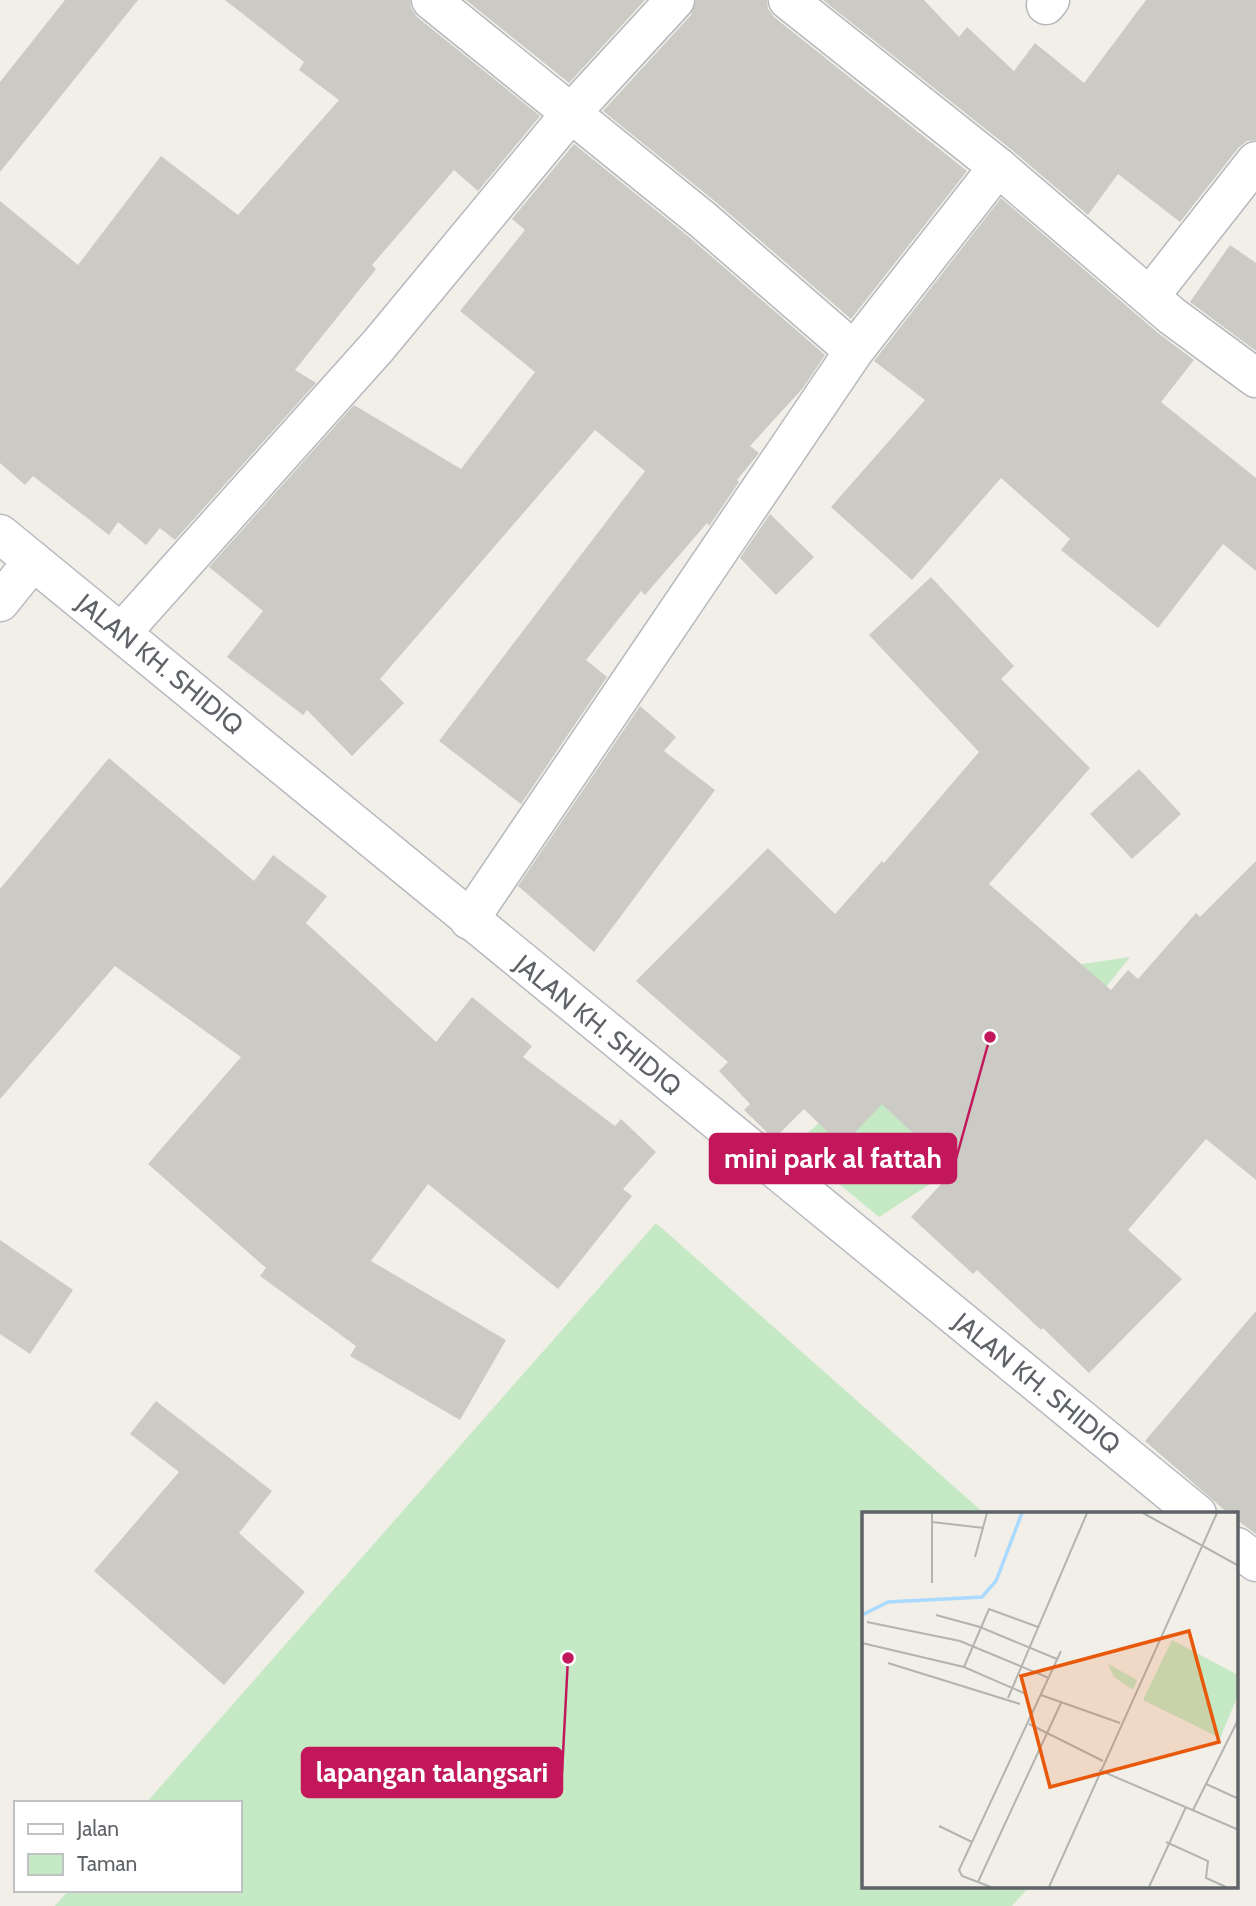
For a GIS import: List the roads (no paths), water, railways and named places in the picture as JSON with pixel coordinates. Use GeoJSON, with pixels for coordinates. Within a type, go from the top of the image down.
{"type":"FeatureCollection","features":[{"type":"Feature","properties":{"kind":"street"},"geometry":{"type":"LineString","coordinates":[[431,0],[703,220],[854,351]]}},
{"type":"Feature","properties":{"kind":"street"},"geometry":{"type":"LineString","coordinates":[[122,632],[378,346],[571,113],[675,0]]}},
{"type":"Feature","properties":{"kind":"street"},"geometry":{"type":"LineString","coordinates":[[788,0],[998,167],[1172,316],[1256,378]]}},
{"type":"Feature","properties":{"kind":"street"},"geometry":{"type":"LineString","coordinates":[[1150,296],[1256,161]]}},
{"type":"Feature","properties":{"kind":"street"},"geometry":{"type":"LineString","coordinates":[[469,920],[854,351],[998,167]]}},
{"type":"Feature","properties":{"kind":"street","name":"JALAN KH. SHIDIQ"},"geometry":{"type":"LineString","coordinates":[[0,534],[1195,1512]]}},
{"type":"Feature","properties":{"kind":"street"},"geometry":{"type":"LineString","coordinates":[[0,602],[33,561]]}},
{"type":"Feature","properties":{"kind":"street"},"geometry":{"type":"LineString","coordinates":[[1238,1548],[1256,1562]]}},
{"type":"Feature","properties":{"kind":"place","name":"mini park al fattah"},"geometry":{"type":"Point","coordinates":[990,1037]}},
{"type":"Feature","properties":{"kind":"place","name":"lapangan talangsari"},"geometry":{"type":"Point","coordinates":[568,1658]}}]}
